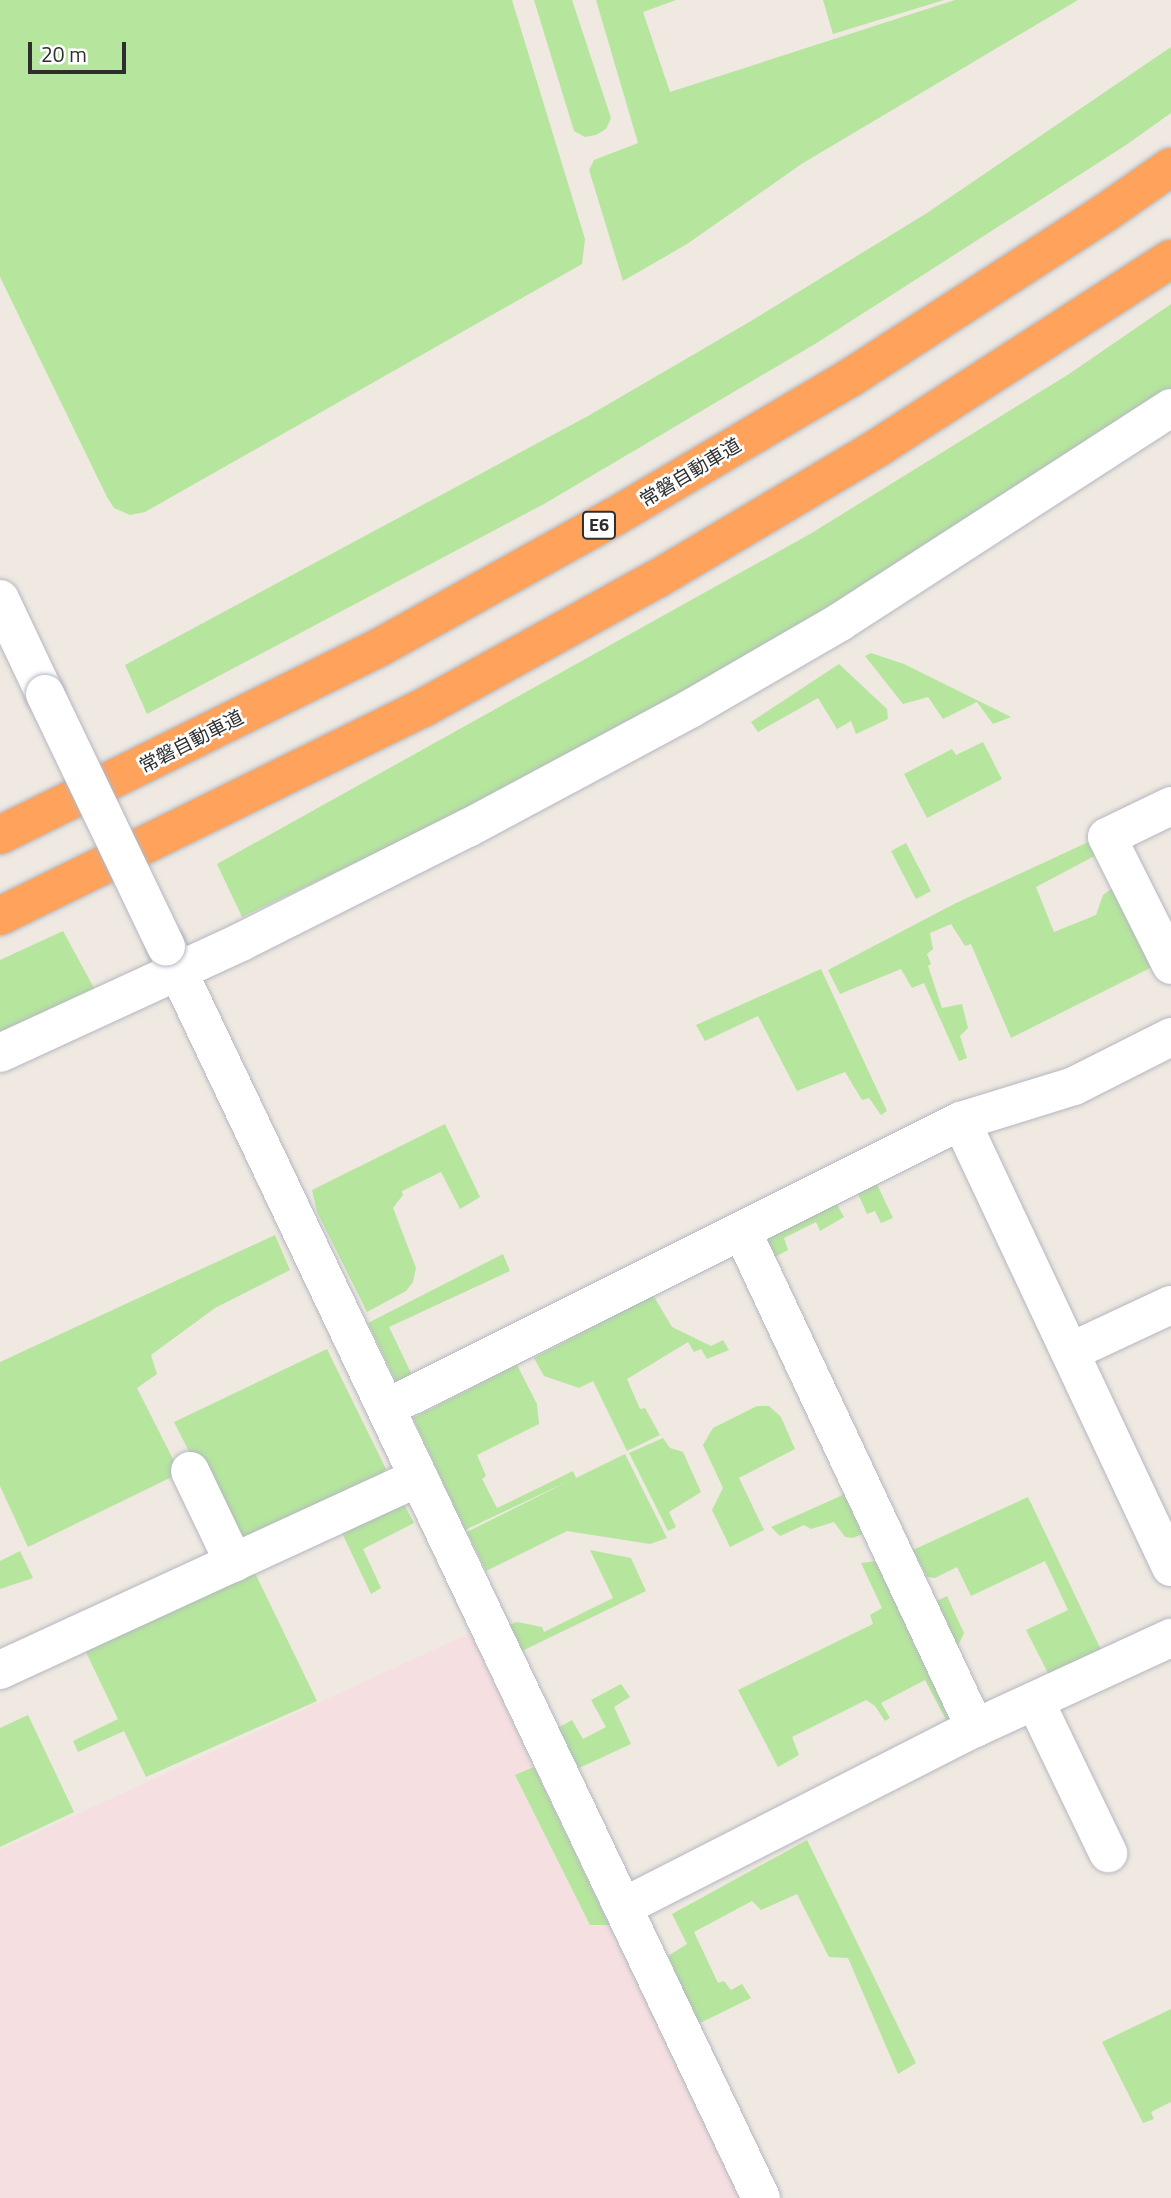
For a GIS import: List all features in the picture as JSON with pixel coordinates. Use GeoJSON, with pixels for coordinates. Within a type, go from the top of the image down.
{"type":"FeatureCollection","features":[{"type":"Feature","properties":{"kind":"highway","name":"常磐自動車道"},"geometry":{"type":"LineString","coordinates":[[0,835],[382,646],[614,517],[850,378],[1105,213],[1171,167]]}},
{"type":"Feature","properties":{"kind":"highway"},"geometry":{"type":"LineString","coordinates":[[0,916],[423,708],[657,579],[879,447],[1171,259]]}},
{"type":"Feature","properties":{"kind":"street"},"geometry":{"type":"LineString","coordinates":[[0,1053],[173,959],[468,828],[690,709],[840,622],[1171,408]]}},
{"type":"Feature","properties":{"kind":"street"},"geometry":{"type":"LineString","coordinates":[[0,599],[761,2198]]}},
{"type":"Feature","properties":{"kind":"street"},"geometry":{"type":"LineString","coordinates":[[1171,806],[1107,837],[1171,965]]}},
{"type":"Feature","properties":{"kind":"street"},"geometry":{"type":"LineString","coordinates":[[386,1408],[961,1121],[1074,1086],[1171,1037]]}},
{"type":"Feature","properties":{"kind":"street"},"geometry":{"type":"LineString","coordinates":[[961,1121],[1171,1567]]}},
{"type":"Feature","properties":{"kind":"street"},"geometry":{"type":"LineString","coordinates":[[741,1231],[975,1728]]}},
{"type":"Feature","properties":{"kind":"street"},"geometry":{"type":"LineString","coordinates":[[1070,1352],[1171,1305]]}},
{"type":"Feature","properties":{"kind":"street"},"geometry":{"type":"LineString","coordinates":[[190,1471],[234,1563]]}},
{"type":"Feature","properties":{"kind":"street"},"geometry":{"type":"LineString","coordinates":[[0,1670],[419,1477]]}},
{"type":"Feature","properties":{"kind":"street"},"geometry":{"type":"LineString","coordinates":[[623,1907],[975,1728],[1171,1637]]}},
{"type":"Feature","properties":{"kind":"street"},"geometry":{"type":"LineString","coordinates":[[1035,1701],[1108,1853]]}},
{"type":"Feature","properties":{"kind":"shaded area"},"geometry":{"type":"Polygon","coordinates":[[[470,1633],[740,2198],[0,2198],[0,1850],[470,1633]]]}},
{"type":"Feature","properties":{"kind":"green space"},"geometry":{"type":"Polygon","coordinates":[[[0,0],[512,0],[585,239],[582,264],[145,512],[130,515],[114,508],[0,277],[0,0]]]}},
{"type":"Feature","properties":{"kind":"green space"},"geometry":{"type":"Polygon","coordinates":[[[534,0],[572,0],[611,118],[606,129],[596,135],[585,137],[574,131],[534,0]]]}},
{"type":"Feature","properties":{"kind":"green space"},"geometry":{"type":"Polygon","coordinates":[[[596,0],[676,0],[643,12],[670,92],[955,0],[1078,0],[803,163],[687,244],[623,281],[589,170],[594,160],[638,143],[596,0]]]}},
{"type":"Feature","properties":{"kind":"green space"},"geometry":{"type":"Polygon","coordinates":[[[823,0],[944,0],[833,34],[823,0]]]}},
{"type":"Feature","properties":{"kind":"green space"},"geometry":{"type":"Polygon","coordinates":[[[1171,47],[1171,113],[1126,145],[815,344],[544,504],[147,714],[125,665],[588,416],[751,321],[927,213],[1171,47]]]}},
{"type":"Feature","properties":{"kind":"green space"},"geometry":{"type":"Polygon","coordinates":[[[1171,304],[1171,391],[763,649],[492,797],[242,917],[217,864],[810,534],[1069,374],[1171,304]]]}},
{"type":"Feature","properties":{"kind":"green space"},"geometry":{"type":"Polygon","coordinates":[[[871,653],[904,664],[1011,717],[993,724],[977,702],[943,719],[928,697],[903,704],[865,656],[871,653]]]}},
{"type":"Feature","properties":{"kind":"green space"},"geometry":{"type":"Polygon","coordinates":[[[839,664],[887,709],[888,719],[856,734],[851,721],[837,729],[818,698],[758,732],[751,722],[839,664]]]}},
{"type":"Feature","properties":{"kind":"green space"},"geometry":{"type":"Polygon","coordinates":[[[983,742],[1002,779],[927,818],[904,774],[952,749],[956,755],[983,742]]]}},
{"type":"Feature","properties":{"kind":"green space"},"geometry":{"type":"Polygon","coordinates":[[[1097,838],[1104,851],[1036,887],[1054,932],[1096,915],[1103,895],[1117,885],[1156,965],[1011,1038],[971,944],[965,946],[951,924],[930,933],[933,949],[927,954],[931,964],[928,966],[942,1008],[962,1004],[968,1028],[960,1036],[967,1058],[959,1061],[924,983],[912,988],[901,969],[840,994],[828,970],[954,904],[1097,838]]]}},
{"type":"Feature","properties":{"kind":"green space"},"geometry":{"type":"Polygon","coordinates":[[[906,843],[931,891],[916,899],[891,851],[906,843]]]}},
{"type":"Feature","properties":{"kind":"green space"},"geometry":{"type":"Polygon","coordinates":[[[63,931],[94,988],[0,1033],[0,960],[63,931]]]}},
{"type":"Feature","properties":{"kind":"green space"},"geometry":{"type":"Polygon","coordinates":[[[821,969],[887,1111],[881,1115],[869,1098],[862,1100],[845,1072],[797,1091],[758,1016],[705,1041],[696,1025],[821,969]]]}},
{"type":"Feature","properties":{"kind":"green space"},"geometry":{"type":"Polygon","coordinates":[[[445,1124],[480,1197],[460,1209],[441,1172],[402,1191],[403,1195],[393,1208],[416,1268],[413,1282],[406,1291],[367,1312],[317,1212],[312,1190],[445,1124]]]}},
{"type":"Feature","properties":{"kind":"green space"},"geometry":{"type":"Polygon","coordinates":[[[874,1178],[893,1218],[881,1223],[875,1211],[867,1214],[855,1187],[874,1178]]]}},
{"type":"Feature","properties":{"kind":"green space"},"geometry":{"type":"Polygon","coordinates":[[[834,1199],[844,1217],[820,1231],[816,1222],[784,1238],[788,1250],[775,1257],[763,1236],[834,1199]]]}},
{"type":"Feature","properties":{"kind":"green space"},"geometry":{"type":"Polygon","coordinates":[[[275,1235],[290,1270],[215,1308],[151,1355],[157,1374],[137,1388],[180,1473],[28,1547],[0,1486],[0,1362],[275,1235]]]}},
{"type":"Feature","properties":{"kind":"green space"},"geometry":{"type":"Polygon","coordinates":[[[503,1254],[510,1271],[389,1327],[414,1379],[398,1386],[368,1323],[503,1254]]]}},
{"type":"Feature","properties":{"kind":"green space"},"geometry":{"type":"Polygon","coordinates":[[[653,1295],[672,1327],[711,1346],[723,1340],[729,1350],[707,1359],[701,1349],[694,1352],[688,1342],[627,1379],[640,1409],[645,1408],[660,1435],[627,1451],[593,1381],[579,1388],[544,1376],[534,1358],[653,1295]]]}},
{"type":"Feature","properties":{"kind":"green space"},"geometry":{"type":"Polygon","coordinates":[[[327,1349],[386,1469],[379,1479],[241,1542],[234,1540],[174,1422],[327,1349]]]}},
{"type":"Feature","properties":{"kind":"green space"},"geometry":{"type":"Polygon","coordinates":[[[517,1365],[537,1404],[539,1424],[477,1455],[486,1476],[482,1479],[497,1508],[573,1471],[576,1478],[625,1454],[667,1538],[650,1544],[567,1531],[486,1571],[467,1532],[573,1479],[465,1530],[413,1418],[517,1365]]]}},
{"type":"Feature","properties":{"kind":"green space"},"geometry":{"type":"Polygon","coordinates":[[[757,1406],[769,1406],[781,1417],[795,1449],[739,1478],[764,1530],[730,1547],[712,1510],[723,1488],[703,1445],[713,1428],[757,1406]]]}},
{"type":"Feature","properties":{"kind":"green space"},"geometry":{"type":"Polygon","coordinates":[[[663,1438],[670,1448],[683,1452],[701,1492],[669,1512],[676,1527],[668,1531],[629,1453],[663,1438]]]}},
{"type":"Feature","properties":{"kind":"green space"},"geometry":{"type":"Polygon","coordinates":[[[845,1494],[865,1533],[853,1538],[845,1537],[834,1522],[811,1529],[804,1525],[780,1536],[771,1527],[845,1494]]]}},
{"type":"Feature","properties":{"kind":"green space"},"geometry":{"type":"Polygon","coordinates":[[[1028,1497],[1104,1656],[1051,1679],[1026,1630],[1068,1610],[1045,1561],[971,1596],[957,1567],[935,1578],[927,1577],[913,1550],[1028,1497]]]}},
{"type":"Feature","properties":{"kind":"green space"},"geometry":{"type":"Polygon","coordinates":[[[403,1502],[414,1523],[363,1549],[381,1588],[371,1594],[341,1531],[403,1502]]]}},
{"type":"Feature","properties":{"kind":"green space"},"geometry":{"type":"Polygon","coordinates":[[[590,1550],[631,1558],[646,1591],[522,1651],[509,1625],[517,1622],[542,1627],[544,1632],[613,1598],[590,1550]]]}},
{"type":"Feature","properties":{"kind":"green space"},"geometry":{"type":"Polygon","coordinates":[[[20,1551],[33,1578],[0,1589],[0,1561],[20,1551]]]}},
{"type":"Feature","properties":{"kind":"green space"},"geometry":{"type":"Polygon","coordinates":[[[877,1561],[957,1723],[951,1729],[925,1680],[881,1703],[890,1718],[885,1721],[875,1706],[866,1700],[792,1737],[799,1755],[778,1767],[738,1690],[873,1624],[870,1615],[882,1608],[861,1563],[877,1561]]]}},
{"type":"Feature","properties":{"kind":"green space"},"geometry":{"type":"Polygon","coordinates":[[[254,1571],[317,1701],[146,1777],[124,1731],[78,1752],[73,1741],[118,1719],[83,1646],[254,1571]]]}},
{"type":"Feature","properties":{"kind":"green space"},"geometry":{"type":"Polygon","coordinates":[[[947,1596],[964,1633],[956,1650],[933,1603],[947,1596]]]}},
{"type":"Feature","properties":{"kind":"green space"},"geometry":{"type":"Polygon","coordinates":[[[621,1684],[630,1697],[614,1707],[631,1744],[579,1768],[556,1729],[572,1720],[583,1739],[606,1727],[591,1700],[621,1684]]]}},
{"type":"Feature","properties":{"kind":"green space"},"geometry":{"type":"Polygon","coordinates":[[[28,1715],[74,1812],[0,1847],[0,1728],[28,1715]]]}},
{"type":"Feature","properties":{"kind":"green space"},"geometry":{"type":"Polygon","coordinates":[[[534,1767],[609,1925],[590,1925],[515,1775],[534,1767]]]}},
{"type":"Feature","properties":{"kind":"green space"},"geometry":{"type":"Polygon","coordinates":[[[807,1840],[916,2063],[898,2074],[848,1958],[829,1957],[797,1894],[761,1910],[752,1901],[694,1932],[718,1983],[724,1981],[731,1990],[742,1984],[751,1998],[698,2024],[668,1956],[687,1944],[672,1914],[807,1840]]]}},
{"type":"Feature","properties":{"kind":"green space"},"geometry":{"type":"Polygon","coordinates":[[[1171,2009],[1171,2102],[1151,2112],[1154,2119],[1143,2123],[1102,2042],[1171,2009]]]}}]}
